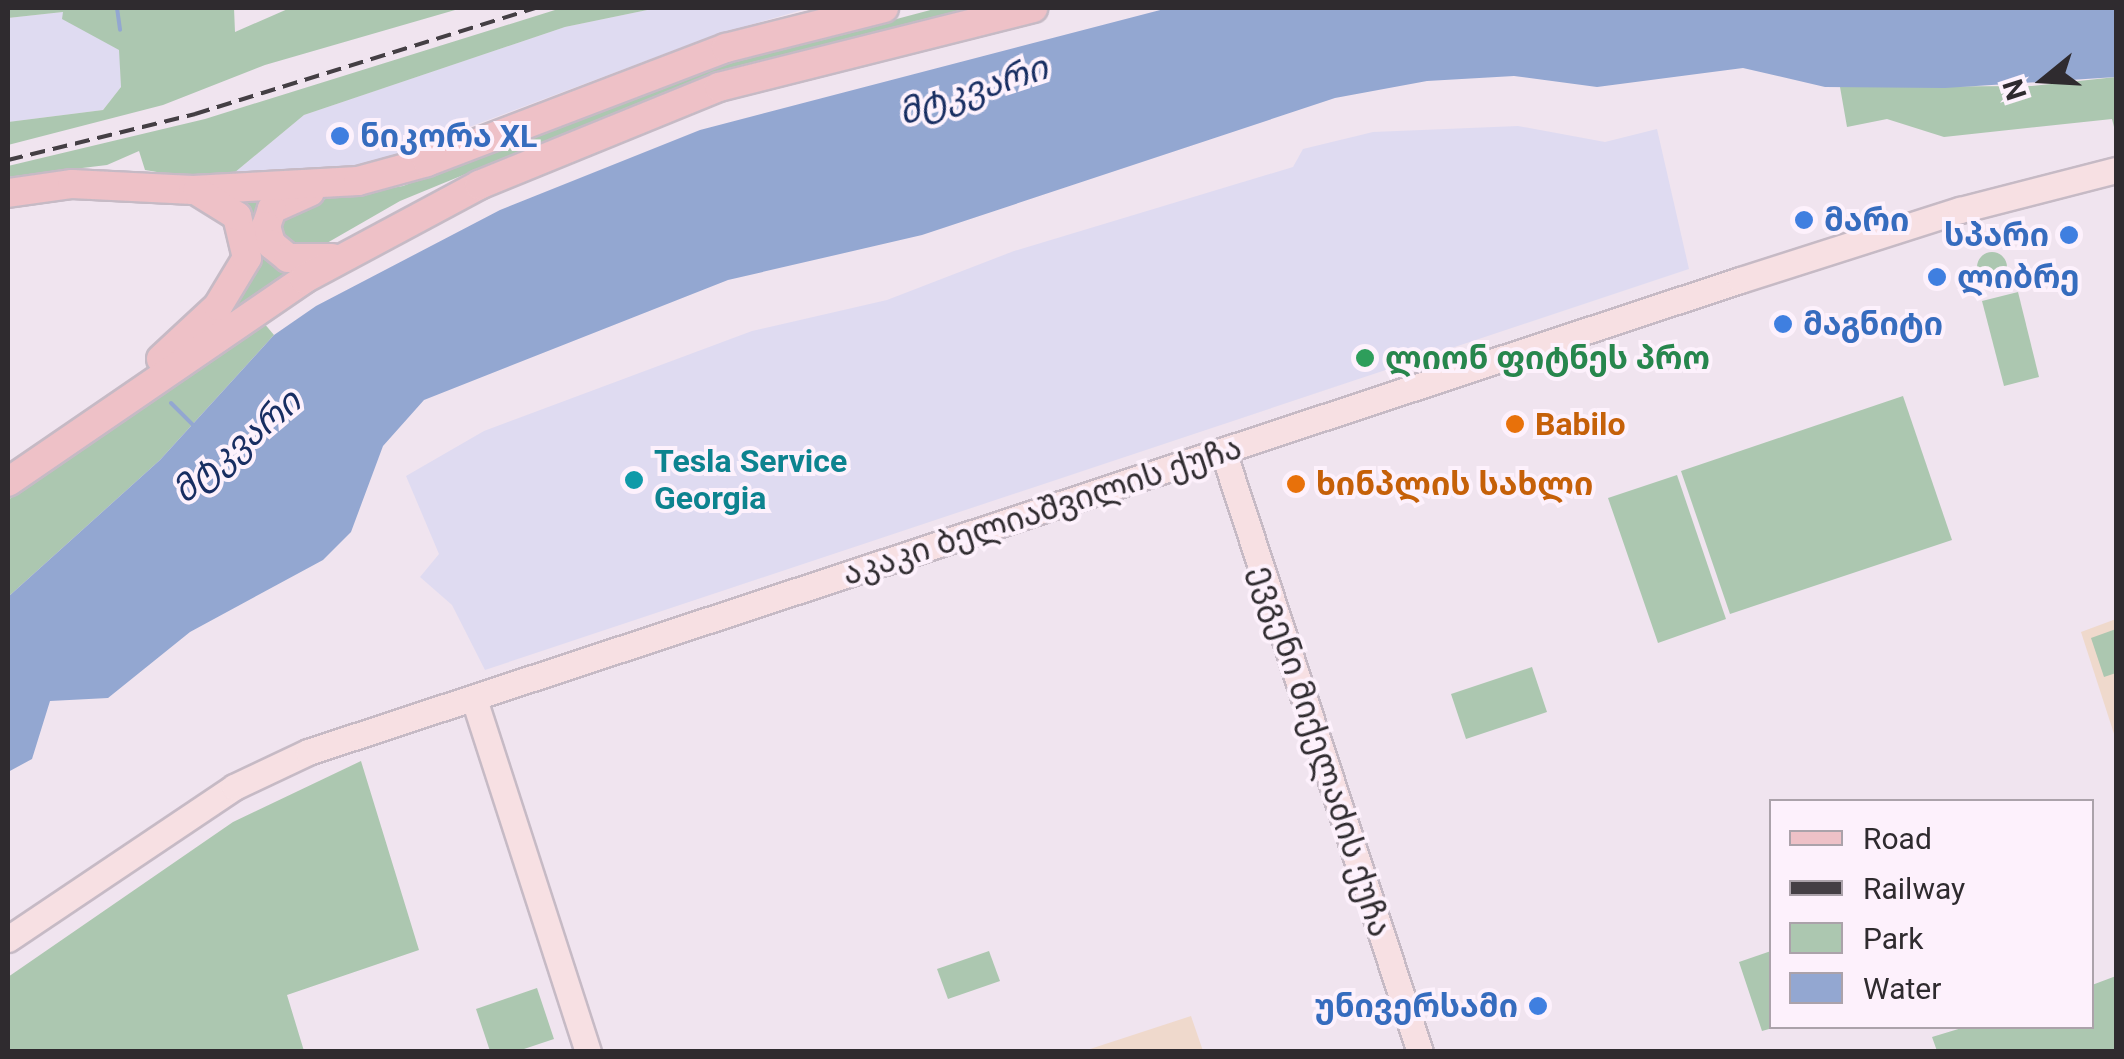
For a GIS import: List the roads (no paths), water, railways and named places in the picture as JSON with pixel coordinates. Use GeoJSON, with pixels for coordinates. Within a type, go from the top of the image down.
{"type":"FeatureCollection","features":[{"type":"Feature","properties":{"kind":"main road"},"geometry":{"type":"LineString","coordinates":[[340,256],[288,258],[270,244],[266,226],[280,202],[427,162],[726,48],[884,8]]}},
{"type":"Feature","properties":{"kind":"main road"},"geometry":{"type":"LineString","coordinates":[[8,482],[340,256],[478,185],[668,105],[1033,8]]}},
{"type":"Feature","properties":{"kind":"main road","name":"აკაკი ბელიაშვილის ქუჩა"},"geometry":{"type":"LineString","coordinates":[[8,939],[234,787],[308,752],[1942,216],[2116,170]]}},
{"type":"Feature","properties":{"kind":"main road"},"geometry":{"type":"LineString","coordinates":[[8,193],[72,184],[196,190],[330,186]]}},
{"type":"Feature","properties":{"kind":"main road"},"geometry":{"type":"LineString","coordinates":[[99,419],[194,332],[242,272],[248,244],[243,224],[196,190]]}},
{"type":"Feature","properties":{"kind":"main road","name":"ევგენი მიქელაძის ქუჩა"},"geometry":{"type":"LineString","coordinates":[[1223,451],[1420,1052]]}},
{"type":"Feature","properties":{"kind":"main road"},"geometry":{"type":"LineString","coordinates":[[474,699],[588,1052]]}},
{"type":"Feature","properties":{"kind":"water","name":"მტკვარი"},"geometry":{"type":"Polygon","coordinates":[[[1168,8],[2116,8],[2116,77],[1945,88],[1825,87],[1743,68],[1597,87],[1514,76],[1427,81],[1335,98],[922,235],[728,280],[424,400],[383,446],[351,532],[323,560],[190,632],[108,698],[50,701],[32,759],[8,772],[8,597],[160,460],[274,335],[316,306],[500,210],[700,130],[1168,8]]]}},
{"type":"Feature","properties":{"kind":"waterway"},"geometry":{"type":"LineString","coordinates":[[117,8],[120,30]]}},
{"type":"Feature","properties":{"kind":"waterway"},"geometry":{"type":"LineString","coordinates":[[171,403],[193,425]]}},
{"type":"Feature","properties":{"kind":"railway"},"geometry":{"type":"LineString","coordinates":[[8,160],[195,114],[536,8]]}},
{"type":"Feature","properties":{"kind":"place","name":"ნიკორა XL"},"geometry":{"type":"Point","coordinates":[340,136]}},
{"type":"Feature","properties":{"kind":"place","name":"მარი"},"geometry":{"type":"Point","coordinates":[1804,220]}},
{"type":"Feature","properties":{"kind":"place","name":"სპარი"},"geometry":{"type":"Point","coordinates":[2069,235]}},
{"type":"Feature","properties":{"kind":"place","name":"ლიბრე"},"geometry":{"type":"Point","coordinates":[1937,277]}},
{"type":"Feature","properties":{"kind":"place","name":"მაგნიტი"},"geometry":{"type":"Point","coordinates":[1783,324]}},
{"type":"Feature","properties":{"kind":"place","name":"ლიონ ფიტნეს პრო"},"geometry":{"type":"Point","coordinates":[1365,358]}},
{"type":"Feature","properties":{"kind":"place","name":"Babilo"},"geometry":{"type":"Point","coordinates":[1515,424]}},
{"type":"Feature","properties":{"kind":"place","name":"Tesla Service Georgia"},"geometry":{"type":"Point","coordinates":[634,480]}},
{"type":"Feature","properties":{"kind":"place","name":"ხინპლის სახლი"},"geometry":{"type":"Point","coordinates":[1296,484]}},
{"type":"Feature","properties":{"kind":"place","name":"უნივერსამი"},"geometry":{"type":"Point","coordinates":[1538,1006]}}]}
